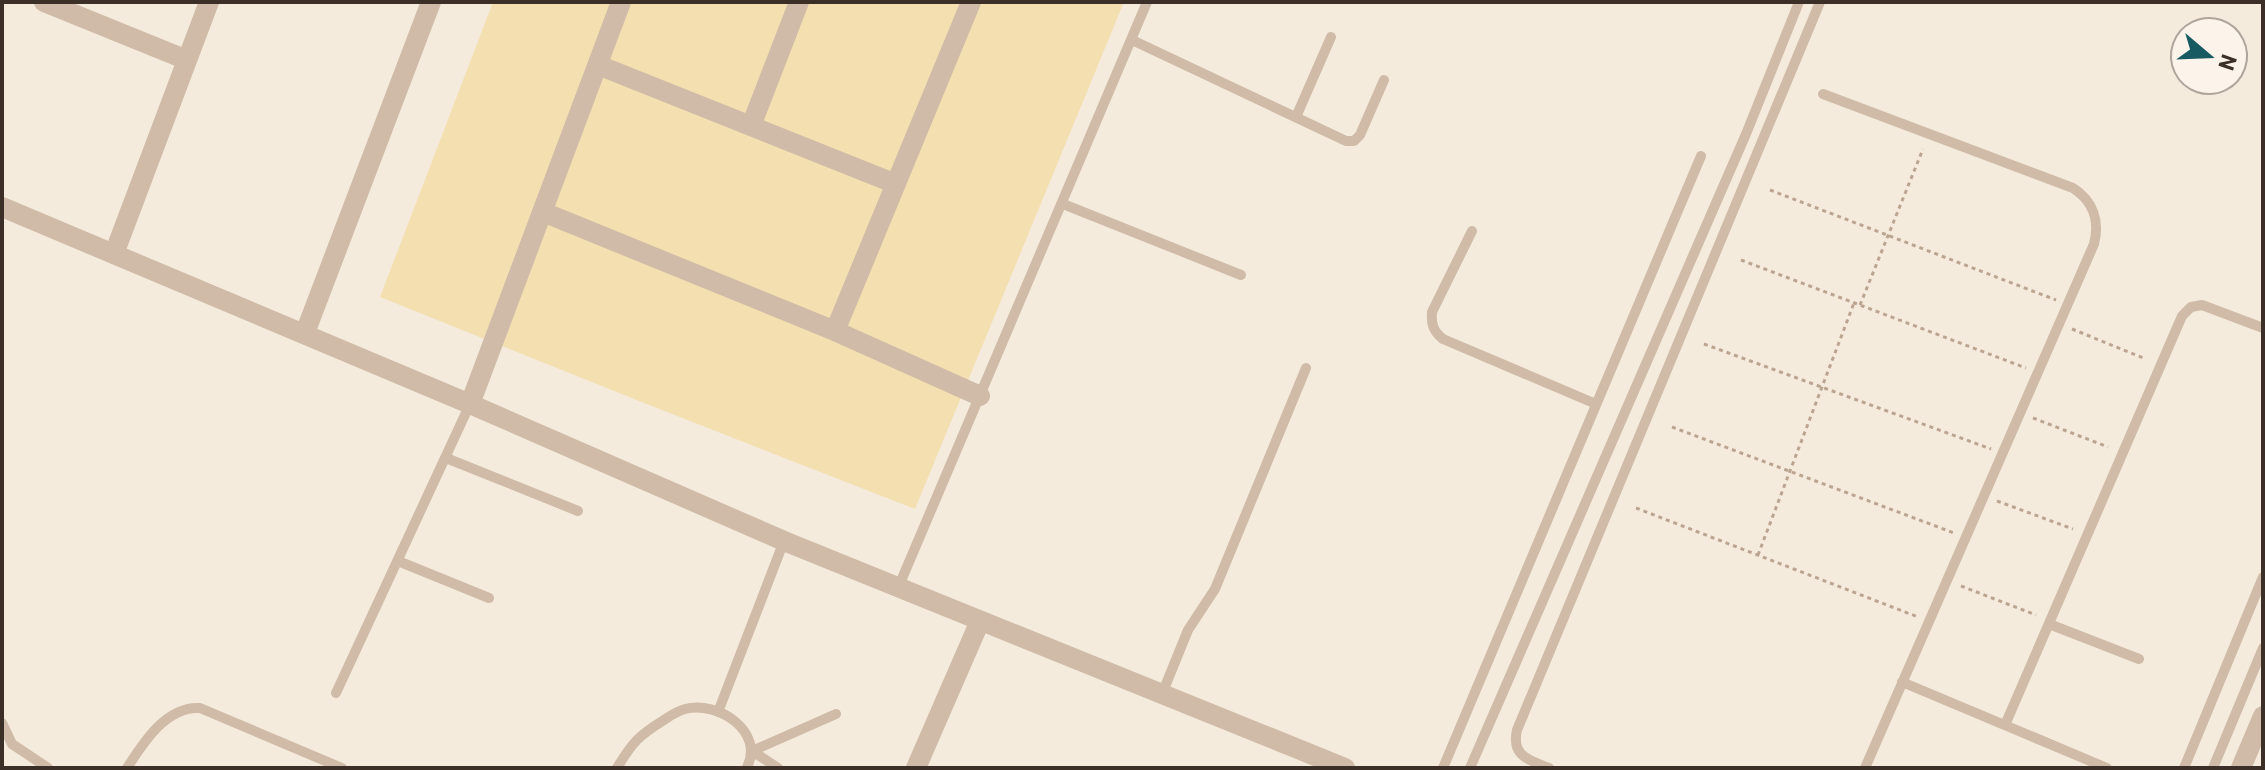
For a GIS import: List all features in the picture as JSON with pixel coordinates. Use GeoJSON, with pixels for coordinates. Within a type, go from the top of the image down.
{"type":"FeatureCollection","features":[{"type":"Feature","properties":{"kind":"street"},"geometry":{"type":"LineString","coordinates":[[44,2],[187,60]]}},
{"type":"Feature","properties":{"kind":"street"},"geometry":{"type":"LineString","coordinates":[[114,254],[209,2]]}},
{"type":"Feature","properties":{"kind":"street"},"geometry":{"type":"LineString","coordinates":[[305,333],[431,2]]}},
{"type":"Feature","properties":{"kind":"street"},"geometry":{"type":"LineString","coordinates":[[470,404],[621,2]]}},
{"type":"Feature","properties":{"kind":"street"},"geometry":{"type":"LineString","coordinates":[[751,126],[799,2]]}},
{"type":"Feature","properties":{"kind":"street"},"geometry":{"type":"LineString","coordinates":[[835,331],[971,2]]}},
{"type":"Feature","properties":{"kind":"street"},"geometry":{"type":"LineString","coordinates":[[598,65],[896,184]]}},
{"type":"Feature","properties":{"kind":"street"},"geometry":{"type":"LineString","coordinates":[[2,207],[305,333],[784,541],[1345,768]]}},
{"type":"Feature","properties":{"kind":"street"},"geometry":{"type":"LineString","coordinates":[[543,212],[835,331],[980,396]]}},
{"type":"Feature","properties":{"kind":"street"},"geometry":{"type":"LineString","coordinates":[[916,768],[980,621]]}},
{"type":"Feature","properties":{"kind":"street"},"geometry":{"type":"LineString","coordinates":[[2241,768],[2263,716]]}},
{"type":"Feature","properties":{"kind":"lane"},"geometry":{"type":"LineString","coordinates":[[898,588],[1147,2]]}},
{"type":"Feature","properties":{"kind":"lane"},"geometry":{"type":"LineString","coordinates":[[1470,768],[1746,134],[1799,2]]}},
{"type":"Feature","properties":{"kind":"lane"},"geometry":{"type":"LineString","coordinates":[[1549,768],[1518,751],[1517,730],[1820,2]]}},
{"type":"Feature","properties":{"kind":"lane"},"geometry":{"type":"LineString","coordinates":[[1296,117],[1331,37]]}},
{"type":"Feature","properties":{"kind":"lane"},"geometry":{"type":"LineString","coordinates":[[1132,40],[1343,140],[1354,141],[1360,135],[1384,80]]}},
{"type":"Feature","properties":{"kind":"lane"},"geometry":{"type":"LineString","coordinates":[[1823,94],[2065,185],[2086,199],[2095,215],[2097,235],[1865,768]]}},
{"type":"Feature","properties":{"kind":"lane"},"geometry":{"type":"LineString","coordinates":[[1443,768],[1701,156]]}},
{"type":"Feature","properties":{"kind":"lane"},"geometry":{"type":"LineString","coordinates":[[1063,204],[1241,275]]}},
{"type":"Feature","properties":{"kind":"lane"},"geometry":{"type":"LineString","coordinates":[[1472,231],[1432,312],[1433,328],[1437,334],[1596,404]]}},
{"type":"Feature","properties":{"kind":"lane"},"geometry":{"type":"LineString","coordinates":[[2005,725],[2182,316],[2196,305],[2209,306],[2263,328]]}},
{"type":"Feature","properties":{"kind":"lane"},"geometry":{"type":"LineString","coordinates":[[1162,694],[1188,630],[1215,589],[1306,368]]}},
{"type":"Feature","properties":{"kind":"lane"},"geometry":{"type":"LineString","coordinates":[[336,693],[470,404]]}},
{"type":"Feature","properties":{"kind":"lane"},"geometry":{"type":"LineString","coordinates":[[446,458],[578,511]]}},
{"type":"Feature","properties":{"kind":"lane"},"geometry":{"type":"LineString","coordinates":[[718,712],[784,541]]}},
{"type":"Feature","properties":{"kind":"lane"},"geometry":{"type":"LineString","coordinates":[[398,561],[489,598]]}},
{"type":"Feature","properties":{"kind":"lane"},"geometry":{"type":"LineString","coordinates":[[2184,768],[2263,577]]}},
{"type":"Feature","properties":{"kind":"lane"},"geometry":{"type":"LineString","coordinates":[[2050,622],[2139,659]]}},
{"type":"Feature","properties":{"kind":"lane"},"geometry":{"type":"LineString","coordinates":[[2213,768],[2263,648]]}},
{"type":"Feature","properties":{"kind":"lane"},"geometry":{"type":"LineString","coordinates":[[1902,682],[2107,768]]}},
{"type":"Feature","properties":{"kind":"lane"},"geometry":{"type":"LineString","coordinates":[[617,768],[635,740],[678,712],[695,707],[731,718],[747,735],[752,751],[747,767]]}},
{"type":"Feature","properties":{"kind":"lane"},"geometry":{"type":"LineString","coordinates":[[127,768],[165,721],[178,711],[200,708],[342,768]]}},
{"type":"Feature","properties":{"kind":"lane"},"geometry":{"type":"LineString","coordinates":[[752,751],[836,714]]}},
{"type":"Feature","properties":{"kind":"lane"},"geometry":{"type":"LineString","coordinates":[[2,723],[12,744],[48,768]]}},
{"type":"Feature","properties":{"kind":"lane"},"geometry":{"type":"LineString","coordinates":[[752,751],[778,768]]}},
{"type":"Feature","properties":{"kind":"path"},"geometry":{"type":"LineString","coordinates":[[1860,305],[1929,134]]}},
{"type":"Feature","properties":{"kind":"path"},"geometry":{"type":"LineString","coordinates":[[1770,190],[2067,304]]}},
{"type":"Feature","properties":{"kind":"path"},"geometry":{"type":"LineString","coordinates":[[1741,260],[2037,373]]}},
{"type":"Feature","properties":{"kind":"path"},"geometry":{"type":"LineString","coordinates":[[1758,555],[1854,303]]}},
{"type":"Feature","properties":{"kind":"path"},"geometry":{"type":"LineString","coordinates":[[2058,324],[2161,365]]}},
{"type":"Feature","properties":{"kind":"path"},"geometry":{"type":"LineString","coordinates":[[1704,344],[2002,453]]}},
{"type":"Feature","properties":{"kind":"path"},"geometry":{"type":"LineString","coordinates":[[2019,413],[2123,453]]}},
{"type":"Feature","properties":{"kind":"path"},"geometry":{"type":"LineString","coordinates":[[1672,427],[1965,537]]}},
{"type":"Feature","properties":{"kind":"path"},"geometry":{"type":"LineString","coordinates":[[1983,496],[2087,534]]}},
{"type":"Feature","properties":{"kind":"path"},"geometry":{"type":"LineString","coordinates":[[1636,508],[1929,621]]}},
{"type":"Feature","properties":{"kind":"path"},"geometry":{"type":"LineString","coordinates":[[1947,580],[2050,622]]}},
{"type":"Feature","properties":{"kind":"sand"},"geometry":{"type":"Polygon","coordinates":[[[493,2],[1124,2],[915,509],[380,297],[493,2]]]}}]}
